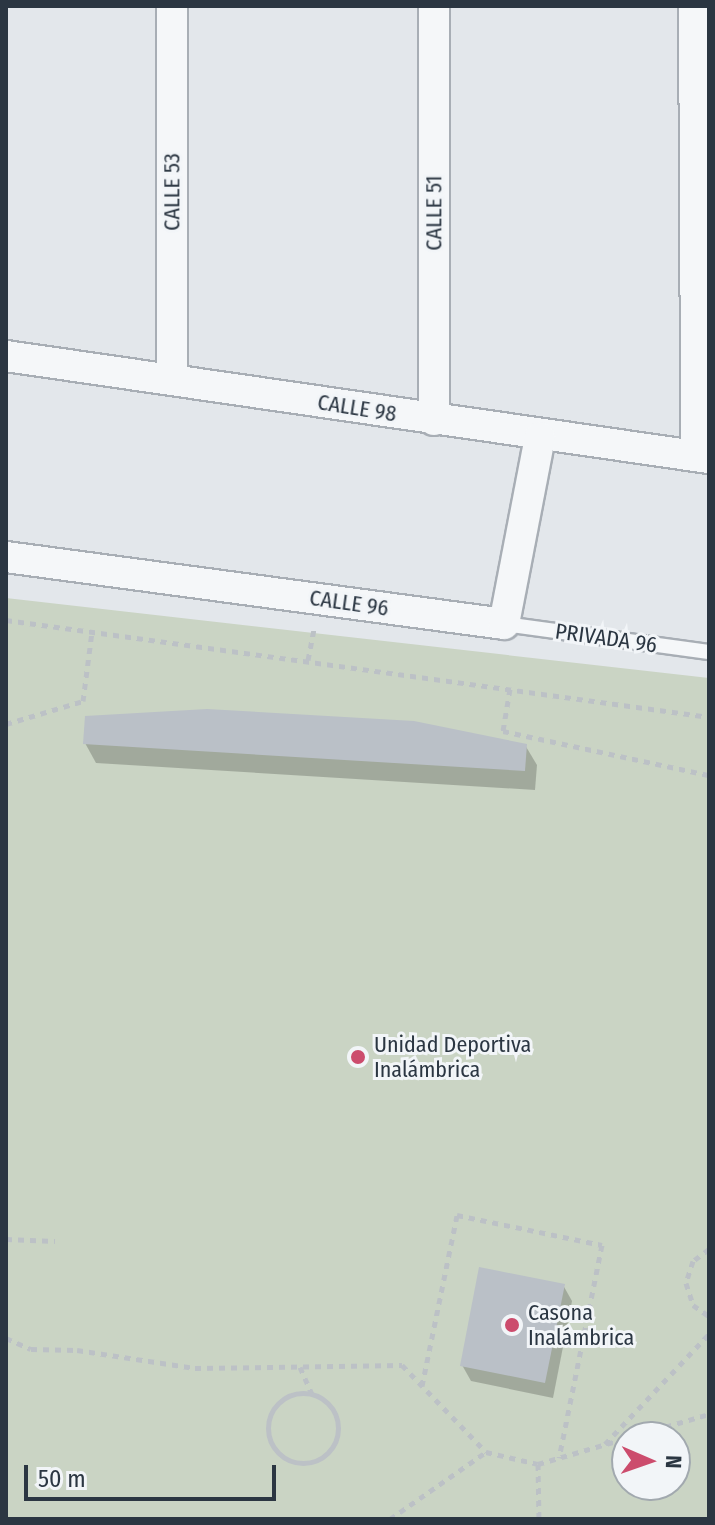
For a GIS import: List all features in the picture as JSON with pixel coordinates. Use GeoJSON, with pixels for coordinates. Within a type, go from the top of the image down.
{"type":"FeatureCollection","features":[{"type":"Feature","properties":{"kind":"street","name":"CALLE 53"},"geometry":{"type":"LineString","coordinates":[[172,6],[172,379]]}},
{"type":"Feature","properties":{"kind":"street","name":"CALLE 51"},"geometry":{"type":"LineString","coordinates":[[434,6],[434,420]]}},
{"type":"Feature","properties":{"kind":"street"},"geometry":{"type":"LineString","coordinates":[[694,6],[702,457]]}},
{"type":"Feature","properties":{"kind":"street","name":"CALLE 98"},"geometry":{"type":"LineString","coordinates":[[6,356],[540,437],[702,457]]}},
{"type":"Feature","properties":{"kind":"street"},"geometry":{"type":"LineString","coordinates":[[504,624],[540,437]]}},
{"type":"Feature","properties":{"kind":"street","name":"CALLE 96"},"geometry":{"type":"LineString","coordinates":[[6,557],[504,624]]}},
{"type":"Feature","properties":{"kind":"lane","name":"PRIVADA 96"},"geometry":{"type":"LineString","coordinates":[[504,624],[709,652]]}},
{"type":"Feature","properties":{"kind":"path"},"geometry":{"type":"LineString","coordinates":[[6,620],[709,717]]}},
{"type":"Feature","properties":{"kind":"path"},"geometry":{"type":"LineString","coordinates":[[6,724],[83,701],[92,632]]}},
{"type":"Feature","properties":{"kind":"path"},"geometry":{"type":"LineString","coordinates":[[510,689],[503,731],[709,775]]}},
{"type":"Feature","properties":{"kind":"path"},"geometry":{"type":"LineString","coordinates":[[422,1386],[457,1215],[602,1245],[559,1458]]}},
{"type":"Feature","properties":{"kind":"path"},"geometry":{"type":"LineString","coordinates":[[6,1239],[55,1241]]}},
{"type":"Feature","properties":{"kind":"path"},"geometry":{"type":"LineString","coordinates":[[709,1249],[693,1261],[686,1283],[693,1305],[709,1316]]}},
{"type":"Feature","properties":{"kind":"path"},"geometry":{"type":"LineString","coordinates":[[604,1445],[709,1334]]}},
{"type":"Feature","properties":{"kind":"path"},"geometry":{"type":"LineString","coordinates":[[6,1338],[31,1349],[77,1350],[195,1368],[402,1365],[486,1452],[538,1464],[611,1443]]}},
{"type":"Feature","properties":{"kind":"path"},"geometry":{"type":"LineString","coordinates":[[300,1367],[312,1394],[331,1407],[336,1439],[330,1450],[311,1462],[288,1460],[268,1433],[273,1411],[289,1395],[312,1394]]}},
{"type":"Feature","properties":{"kind":"path"},"geometry":{"type":"LineString","coordinates":[[686,1421],[709,1414]]}},
{"type":"Feature","properties":{"kind":"path"},"geometry":{"type":"LineString","coordinates":[[390,1519],[486,1452]]}},
{"type":"Feature","properties":{"kind":"path"},"geometry":{"type":"LineString","coordinates":[[538,1464],[539,1519]]}},
{"type":"Feature","properties":{"kind":"green space","name":"Unidad Deportiva Inalámbrica"},"geometry":{"type":"Polygon","coordinates":[[[6,598],[709,678],[709,1519],[6,1519],[6,598]]]}},
{"type":"Feature","properties":{"kind":"building"},"geometry":{"type":"Polygon","coordinates":[[[207,709],[414,721],[527,744],[525,771],[83,744],[85,716],[207,709]]]}},
{"type":"Feature","properties":{"kind":"building","name":"Casona Inalámbrica"},"geometry":{"type":"Polygon","coordinates":[[[479,1267],[565,1284],[545,1383],[460,1366],[479,1267]]]}},
{"type":"Feature","properties":{"kind":"place","name":"Unidad Deportiva Inalámbrica"},"geometry":{"type":"Point","coordinates":[358,1057]}},
{"type":"Feature","properties":{"kind":"place","name":"Casona Inalámbrica"},"geometry":{"type":"Point","coordinates":[512,1325]}}]}
